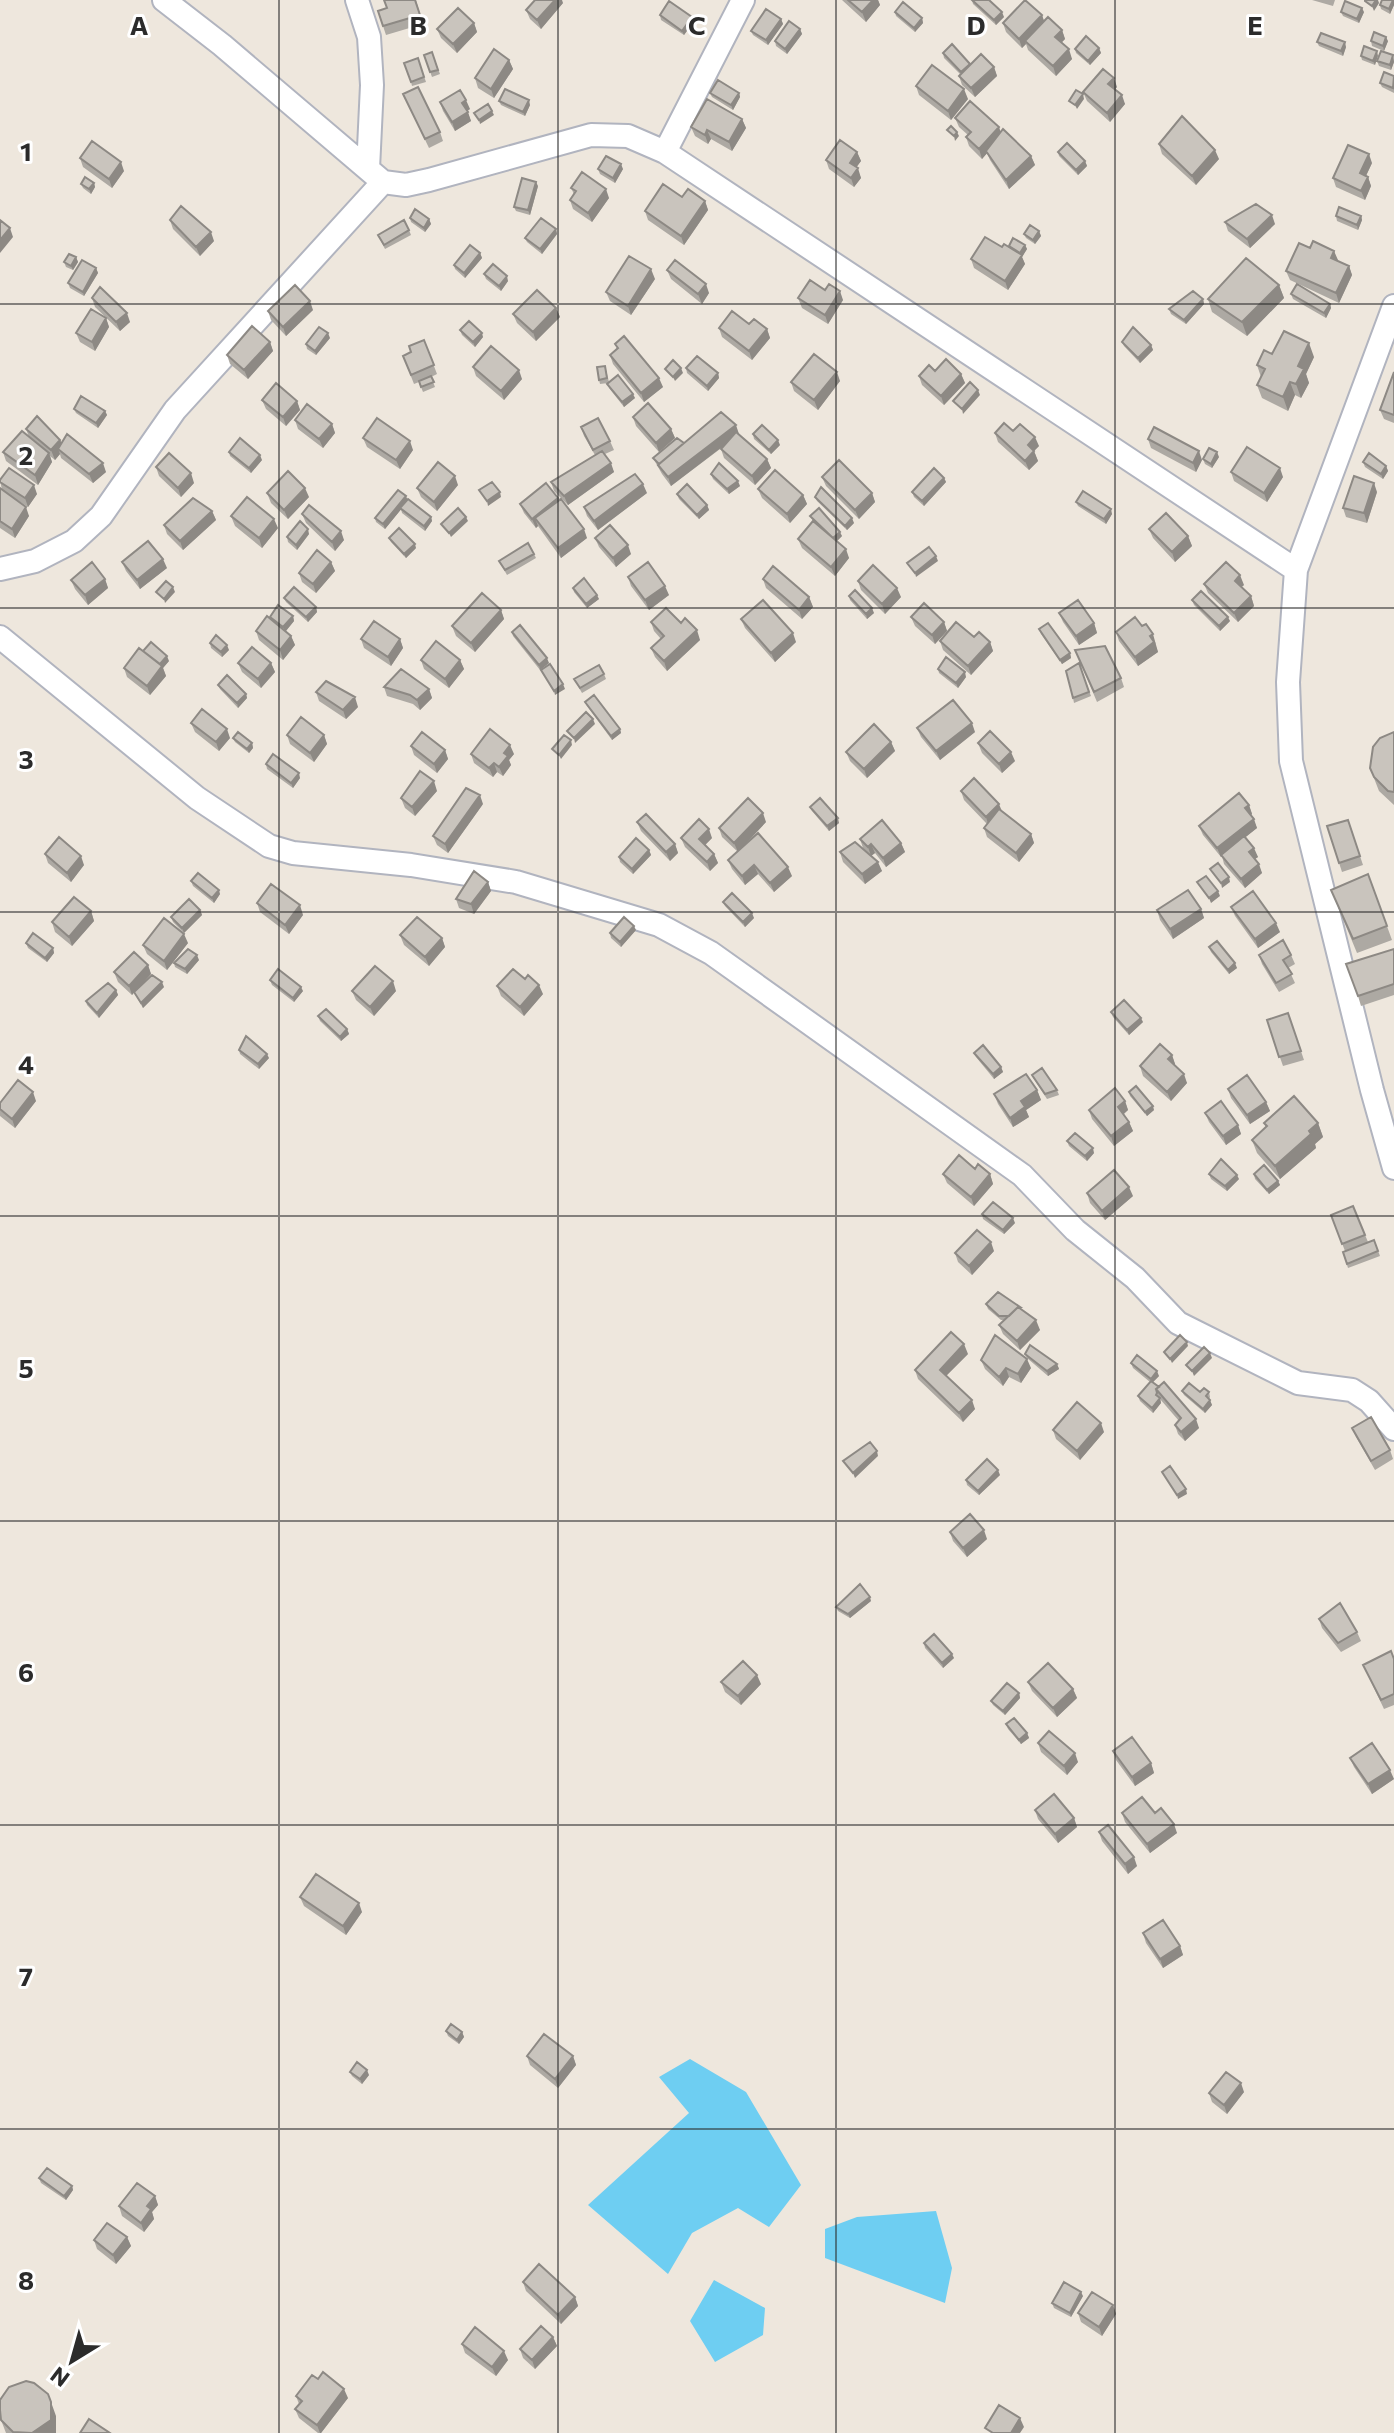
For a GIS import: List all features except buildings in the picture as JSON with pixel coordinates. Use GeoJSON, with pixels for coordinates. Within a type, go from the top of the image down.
{"type":"FeatureCollection","features":[{"type":"Feature","properties":{"kind":"street"},"geometry":{"type":"LineString","coordinates":[[164,0],[222,45],[375,176],[394,185],[418,183],[591,135],[628,136],[665,152],[1296,570]]}},
{"type":"Feature","properties":{"kind":"street"},"geometry":{"type":"LineString","coordinates":[[0,569],[35,561],[74,541],[101,516],[175,410],[375,176],[369,37],[357,0]]}},
{"type":"Feature","properties":{"kind":"street"},"geometry":{"type":"LineString","coordinates":[[665,152],[743,0]]}},
{"type":"Feature","properties":{"kind":"street"},"geometry":{"type":"LineString","coordinates":[[1394,306],[1296,570],[1288,682],[1291,761],[1394,1168]]}},
{"type":"Feature","properties":{"kind":"street"},"geometry":{"type":"LineString","coordinates":[[0,637],[197,798],[269,846],[293,853],[411,865],[516,882],[677,932],[711,953],[1022,1175],[1075,1230],[1135,1278],[1178,1323],[1298,1383],[1352,1390],[1369,1401],[1394,1429]]}},
{"type":"Feature","properties":{"kind":"water"},"geometry":{"type":"Polygon","coordinates":[[[690,2059],[746,2092],[801,2185],[769,2227],[738,2208],[692,2233],[668,2274],[588,2205],[689,2113],[659,2077],[690,2059]]]}},
{"type":"Feature","properties":{"kind":"water"},"geometry":{"type":"Polygon","coordinates":[[[936,2211],[952,2268],[945,2303],[825,2258],[825,2229],[857,2217],[936,2211]]]}},
{"type":"Feature","properties":{"kind":"water"},"geometry":{"type":"Polygon","coordinates":[[[714,2280],[765,2308],[763,2335],[715,2362],[690,2321],[714,2280]]]}}]}
